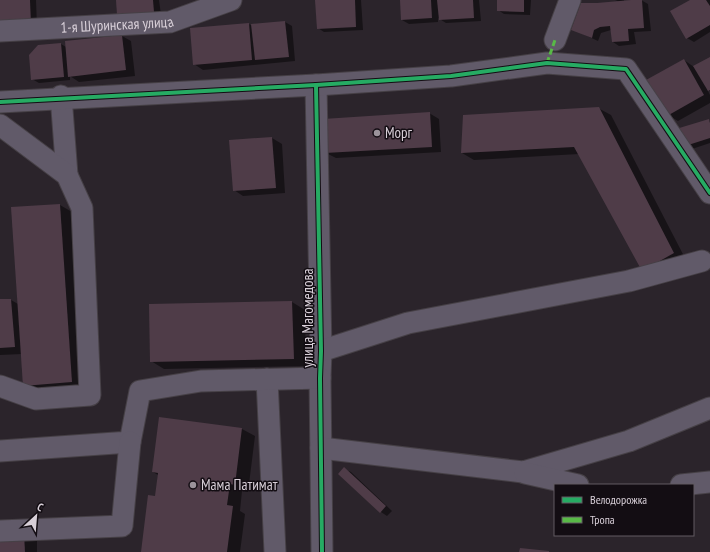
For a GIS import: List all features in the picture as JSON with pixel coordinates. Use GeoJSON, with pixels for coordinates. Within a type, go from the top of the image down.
{"type":"FeatureCollection","features":[{"type":"Feature","properties":{"kind":"street","name":"1-я Шуринская улица"},"geometry":{"type":"LineString","coordinates":[[0,31],[170,22],[230,0]]}},
{"type":"Feature","properties":{"kind":"street"},"geometry":{"type":"LineString","coordinates":[[555,40],[570,0]]}},
{"type":"Feature","properties":{"kind":"street"},"geometry":{"type":"LineString","coordinates":[[0,102],[61,97],[316,85],[451,76],[547,63],[626,69],[710,193]]}},
{"type":"Feature","properties":{"kind":"street","name":"улица Магомедова"},"geometry":{"type":"LineString","coordinates":[[316,85],[321,351],[322,552]]}},
{"type":"Feature","properties":{"kind":"street"},"geometry":{"type":"LineString","coordinates":[[0,386],[36,399],[90,395],[82,208],[67,175],[61,97]]}},
{"type":"Feature","properties":{"kind":"street"},"geometry":{"type":"LineString","coordinates":[[0,125],[67,175]]}},
{"type":"Feature","properties":{"kind":"street"},"geometry":{"type":"LineString","coordinates":[[321,351],[408,323],[629,280],[707,261]]}},
{"type":"Feature","properties":{"kind":"street"},"geometry":{"type":"LineString","coordinates":[[0,531],[122,526],[130,442],[140,391],[201,381],[320,378]]}},
{"type":"Feature","properties":{"kind":"street"},"geometry":{"type":"LineString","coordinates":[[267,379],[275,552]]}},
{"type":"Feature","properties":{"kind":"street"},"geometry":{"type":"LineString","coordinates":[[523,472],[629,441],[710,408]]}},
{"type":"Feature","properties":{"kind":"street"},"geometry":{"type":"LineString","coordinates":[[0,451],[130,442]]}},
{"type":"Feature","properties":{"kind":"street"},"geometry":{"type":"LineString","coordinates":[[321,448],[523,472],[574,484]]}},
{"type":"Feature","properties":{"kind":"street"},"geometry":{"type":"LineString","coordinates":[[691,484],[710,482]]}},
{"type":"Feature","properties":{"kind":"building"},"geometry":{"type":"Polygon","coordinates":[[[0,0],[30,0],[31,24],[0,23],[0,0]]]}},
{"type":"Feature","properties":{"kind":"building"},"geometry":{"type":"Polygon","coordinates":[[[116,0],[153,0],[154,12],[117,15],[116,0]]]}},
{"type":"Feature","properties":{"kind":"building"},"geometry":{"type":"Polygon","coordinates":[[[315,0],[355,0],[356,27],[317,29],[315,0]]]}},
{"type":"Feature","properties":{"kind":"building"},"geometry":{"type":"Polygon","coordinates":[[[400,0],[431,0],[432,18],[401,20],[400,0]]]}},
{"type":"Feature","properties":{"kind":"building"},"geometry":{"type":"Polygon","coordinates":[[[437,0],[473,0],[474,18],[439,20],[437,0]]]}},
{"type":"Feature","properties":{"kind":"building"},"geometry":{"type":"Polygon","coordinates":[[[497,0],[524,0],[524,12],[497,11],[497,0]]]}},
{"type":"Feature","properties":{"kind":"building"},"geometry":{"type":"Polygon","coordinates":[[[642,0],[644,28],[628,29],[629,41],[612,42],[610,26],[600,27],[594,30],[592,38],[571,30],[581,3],[642,0]]]}},
{"type":"Feature","properties":{"kind":"building"},"geometry":{"type":"Polygon","coordinates":[[[690,0],[706,0],[710,6],[710,25],[686,39],[670,11],[690,0]]]}},
{"type":"Feature","properties":{"kind":"building"},"geometry":{"type":"Polygon","coordinates":[[[285,21],[289,57],[255,60],[251,24],[285,21]]]}},
{"type":"Feature","properties":{"kind":"building"},"geometry":{"type":"Polygon","coordinates":[[[249,23],[252,60],[193,65],[190,28],[249,23]]]}},
{"type":"Feature","properties":{"kind":"building"},"geometry":{"type":"Polygon","coordinates":[[[122,35],[126,70],[68,77],[65,41],[122,35]]]}},
{"type":"Feature","properties":{"kind":"building"},"geometry":{"type":"Polygon","coordinates":[[[61,43],[64,77],[31,80],[29,55],[38,45],[61,43]]]}},
{"type":"Feature","properties":{"kind":"building"},"geometry":{"type":"Polygon","coordinates":[[[710,57],[710,90],[708,91],[693,66],[710,57]]]}},
{"type":"Feature","properties":{"kind":"building"},"geometry":{"type":"Polygon","coordinates":[[[684,59],[704,95],[667,116],[646,80],[684,59]]]}},
{"type":"Feature","properties":{"kind":"building"},"geometry":{"type":"Polygon","coordinates":[[[599,107],[674,253],[642,271],[574,147],[461,153],[463,115],[599,107]]]}},
{"type":"Feature","properties":{"kind":"building","name":"Морг"},"geometry":{"type":"Polygon","coordinates":[[[430,112],[432,147],[325,153],[323,119],[430,112]]]}},
{"type":"Feature","properties":{"kind":"building"},"geometry":{"type":"Polygon","coordinates":[[[709,119],[710,138],[682,147],[676,129],[709,119]]]}},
{"type":"Feature","properties":{"kind":"building"},"geometry":{"type":"Polygon","coordinates":[[[272,137],[276,188],[233,191],[229,140],[272,137]]]}},
{"type":"Feature","properties":{"kind":"building"},"geometry":{"type":"Polygon","coordinates":[[[60,204],[72,382],[23,386],[11,207],[60,204]]]}},
{"type":"Feature","properties":{"kind":"building"},"geometry":{"type":"Polygon","coordinates":[[[0,299],[11,299],[15,347],[0,348],[0,299]]]}},
{"type":"Feature","properties":{"kind":"building"},"geometry":{"type":"Polygon","coordinates":[[[292,301],[294,359],[150,362],[149,304],[292,301]]]}},
{"type":"Feature","properties":{"kind":"building","name":"Мама Патимат"},"geometry":{"type":"Polygon","coordinates":[[[159,417],[242,428],[235,485],[230,484],[227,505],[233,506],[227,552],[141,552],[148,495],[155,496],[158,473],[152,472],[159,417]]]}},
{"type":"Feature","properties":{"kind":"building"},"geometry":{"type":"Polygon","coordinates":[[[344,467],[386,506],[380,513],[338,474],[344,467]]]}},
{"type":"Feature","properties":{"kind":"building"},"geometry":{"type":"Polygon","coordinates":[[[24,533],[25,552],[0,552],[0,534],[24,533]]]}},
{"type":"Feature","properties":{"kind":"building"},"geometry":{"type":"Polygon","coordinates":[[[520,548],[549,551],[549,552],[519,552],[520,548]]]}},
{"type":"Feature","properties":{"kind":"marked path"},"geometry":{"type":"LineString","coordinates":[[547,63],[555,40]]}},
{"type":"Feature","properties":{"kind":"cycle path"},"geometry":{"type":"LineString","coordinates":[[0,102],[316,85],[451,76],[547,63],[626,69],[710,193]]}},
{"type":"Feature","properties":{"kind":"cycle path"},"geometry":{"type":"LineString","coordinates":[[316,85],[321,351],[322,552]]}},
{"type":"Feature","properties":{"kind":"place","name":"Морг"},"geometry":{"type":"Point","coordinates":[377,133]}},
{"type":"Feature","properties":{"kind":"place","name":"Мама Патимат"},"geometry":{"type":"Point","coordinates":[193,485]}}]}
